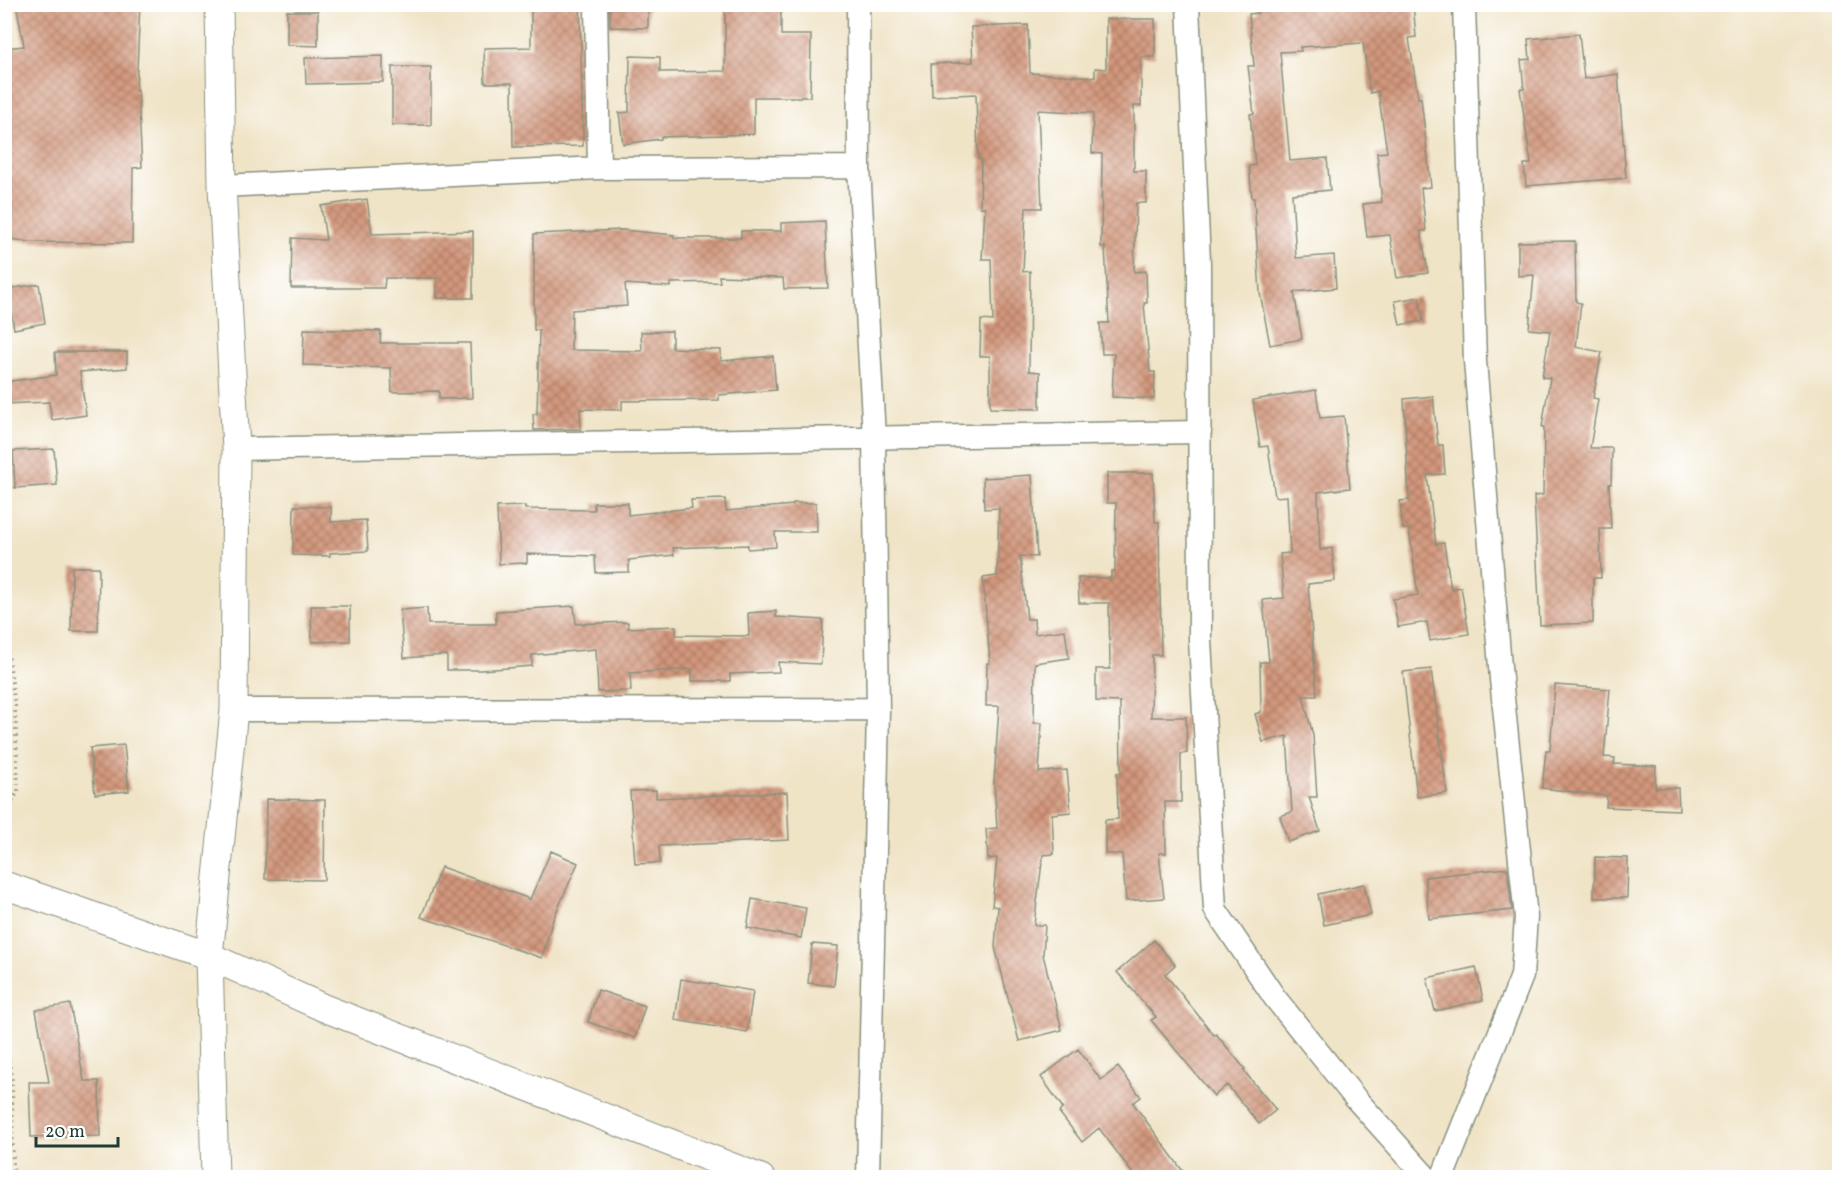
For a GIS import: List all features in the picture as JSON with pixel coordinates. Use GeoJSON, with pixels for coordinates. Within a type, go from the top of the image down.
{"type":"FeatureCollection","features":[{"type":"Feature","properties":{"kind":"street"},"geometry":{"type":"LineString","coordinates":[[215,1178],[209,956],[234,710],[236,449],[222,186],[219,4]]}},
{"type":"Feature","properties":{"kind":"street"},"geometry":{"type":"LineString","coordinates":[[596,4],[599,168]]}},
{"type":"Feature","properties":{"kind":"street"},"geometry":{"type":"LineString","coordinates":[[858,4],[859,167],[873,437],[878,709],[868,1178]]}},
{"type":"Feature","properties":{"kind":"street"},"geometry":{"type":"LineString","coordinates":[[1188,4],[1199,263],[1200,640],[1215,909],[1275,998],[1356,1099],[1427,1178]]}},
{"type":"Feature","properties":{"kind":"street"},"geometry":{"type":"LineString","coordinates":[[1442,1178],[1522,976],[1526,948],[1526,917],[1501,679],[1475,360],[1464,4]]}},
{"type":"Feature","properties":{"kind":"street"},"geometry":{"type":"LineString","coordinates":[[222,186],[599,168],[859,167]]}},
{"type":"Feature","properties":{"kind":"street"},"geometry":{"type":"LineString","coordinates":[[236,449],[1200,432]]}},
{"type":"Feature","properties":{"kind":"street"},"geometry":{"type":"LineString","coordinates":[[234,710],[878,709]]}},
{"type":"Feature","properties":{"kind":"street"},"geometry":{"type":"LineString","coordinates":[[4,885],[209,956],[324,1008],[761,1178]]}},
{"type":"Feature","properties":{"kind":"path"},"geometry":{"type":"LineString","coordinates":[[4,622],[15,706],[18,771],[18,791],[4,818]]}},
{"type":"Feature","properties":{"kind":"path"},"geometry":{"type":"LineString","coordinates":[[4,1031],[12,1081],[12,1178]]}},
{"type":"Feature","properties":{"kind":"building"},"geometry":{"type":"Polygon","coordinates":[[[16,4],[140,4],[136,91],[138,91],[142,167],[133,168],[132,243],[30,242],[4,238],[4,48],[24,46],[16,4]]]}},
{"type":"Feature","properties":{"kind":"building"},"geometry":{"type":"Polygon","coordinates":[[[531,4],[580,4],[583,146],[513,147],[512,83],[485,83],[484,48],[531,47],[531,4]]]}},
{"type":"Feature","properties":{"kind":"building"},"geometry":{"type":"Polygon","coordinates":[[[610,4],[648,4],[648,28],[610,27],[610,4]]]}},
{"type":"Feature","properties":{"kind":"building"},"geometry":{"type":"Polygon","coordinates":[[[1257,4],[1413,4],[1416,37],[1409,38],[1418,98],[1421,98],[1431,187],[1421,188],[1426,231],[1421,231],[1428,273],[1397,278],[1390,235],[1367,237],[1363,204],[1382,202],[1377,153],[1387,152],[1378,91],[1370,93],[1363,43],[1300,47],[1301,51],[1280,52],[1290,161],[1327,158],[1330,190],[1292,194],[1296,258],[1334,255],[1336,288],[1294,292],[1302,339],[1270,345],[1260,293],[1254,198],[1252,198],[1249,166],[1255,165],[1250,114],[1254,114],[1248,66],[1254,66],[1249,14],[1258,13],[1257,4]]]}},
{"type":"Feature","properties":{"kind":"building"},"geometry":{"type":"Polygon","coordinates":[[[725,7],[781,7],[781,35],[811,35],[810,97],[754,97],[754,134],[661,137],[661,139],[623,144],[619,113],[629,112],[630,56],[660,57],[660,72],[725,71],[725,7]]]}},
{"type":"Feature","properties":{"kind":"building"},"geometry":{"type":"Polygon","coordinates":[[[287,11],[318,11],[318,46],[287,45],[287,11]]]}},
{"type":"Feature","properties":{"kind":"building"},"geometry":{"type":"Polygon","coordinates":[[[1106,19],[1155,19],[1155,57],[1141,57],[1141,106],[1134,106],[1134,171],[1146,171],[1146,203],[1136,203],[1134,272],[1146,271],[1147,303],[1144,303],[1150,372],[1155,372],[1154,399],[1112,397],[1114,354],[1102,354],[1100,323],[1109,323],[1105,247],[1101,247],[1102,154],[1092,153],[1093,113],[1038,110],[1042,208],[1026,208],[1023,272],[1030,271],[1029,371],[1040,372],[1040,409],[990,408],[990,356],[980,356],[981,320],[993,321],[991,259],[982,259],[985,207],[980,207],[981,159],[978,159],[976,94],[932,96],[931,64],[973,62],[971,27],[1028,25],[1030,73],[1095,77],[1095,68],[1106,69],[1106,19]]]}},
{"type":"Feature","properties":{"kind":"building"},"geometry":{"type":"Polygon","coordinates":[[[1579,34],[1584,79],[1618,74],[1626,178],[1526,186],[1524,164],[1531,164],[1520,89],[1524,89],[1521,60],[1530,59],[1528,39],[1579,34]]]}},
{"type":"Feature","properties":{"kind":"building"},"geometry":{"type":"Polygon","coordinates":[[[383,56],[383,82],[306,84],[305,58],[383,56]]]}},
{"type":"Feature","properties":{"kind":"building"},"geometry":{"type":"Polygon","coordinates":[[[392,67],[431,67],[431,125],[392,125],[392,67]]]}},
{"type":"Feature","properties":{"kind":"building"},"geometry":{"type":"Polygon","coordinates":[[[367,199],[372,234],[473,231],[473,298],[437,298],[437,278],[385,278],[384,288],[291,288],[292,238],[326,240],[321,206],[367,199]]]}},
{"type":"Feature","properties":{"kind":"building"},"geometry":{"type":"Polygon","coordinates":[[[825,221],[828,288],[784,289],[783,278],[719,276],[720,282],[671,283],[671,287],[625,284],[627,306],[572,310],[571,350],[642,351],[641,332],[672,331],[672,348],[721,350],[721,361],[773,356],[776,390],[719,395],[719,400],[622,401],[622,410],[580,409],[581,429],[534,430],[533,414],[537,414],[539,330],[534,330],[534,234],[622,230],[674,235],[674,238],[741,238],[741,231],[781,231],[781,223],[825,221]]]}},
{"type":"Feature","properties":{"kind":"building"},"geometry":{"type":"Polygon","coordinates":[[[1575,241],[1576,302],[1581,303],[1576,347],[1602,352],[1593,398],[1598,399],[1590,448],[1612,448],[1611,484],[1609,484],[1611,529],[1600,529],[1601,578],[1593,578],[1593,623],[1540,625],[1534,496],[1543,495],[1544,427],[1542,427],[1550,378],[1542,377],[1550,331],[1529,329],[1534,275],[1518,276],[1518,242],[1575,241]]]}},
{"type":"Feature","properties":{"kind":"building"},"geometry":{"type":"Polygon","coordinates":[[[39,284],[45,323],[14,329],[7,289],[39,284]]]}},
{"type":"Feature","properties":{"kind":"building"},"geometry":{"type":"Polygon","coordinates":[[[1419,297],[1423,321],[1400,325],[1395,301],[1419,297]]]}},
{"type":"Feature","properties":{"kind":"building"},"geometry":{"type":"Polygon","coordinates":[[[304,329],[381,331],[380,343],[470,343],[472,398],[439,399],[439,391],[392,392],[391,368],[303,365],[304,329]]]}},
{"type":"Feature","properties":{"kind":"building"},"geometry":{"type":"Polygon","coordinates":[[[55,352],[127,352],[127,368],[80,372],[86,415],[52,420],[49,402],[4,404],[4,382],[56,375],[55,352]]]}},
{"type":"Feature","properties":{"kind":"building"},"geometry":{"type":"Polygon","coordinates":[[[1316,390],[1320,418],[1344,416],[1350,488],[1318,492],[1320,550],[1332,548],[1335,581],[1308,584],[1317,696],[1303,696],[1313,735],[1317,797],[1309,797],[1320,831],[1288,842],[1280,816],[1292,812],[1287,736],[1263,742],[1255,714],[1261,712],[1260,662],[1269,662],[1263,600],[1284,598],[1280,554],[1290,553],[1287,496],[1275,497],[1268,446],[1260,447],[1253,400],[1316,390]]]}},
{"type":"Feature","properties":{"kind":"building"},"geometry":{"type":"Polygon","coordinates":[[[1433,396],[1438,445],[1443,445],[1445,474],[1427,475],[1436,544],[1444,543],[1451,589],[1461,587],[1469,634],[1430,641],[1427,622],[1398,627],[1393,599],[1418,595],[1409,529],[1403,529],[1400,501],[1409,500],[1404,399],[1433,396]]]}},
{"type":"Feature","properties":{"kind":"building"},"geometry":{"type":"Polygon","coordinates":[[[54,449],[57,485],[15,488],[13,451],[54,449]]]}},
{"type":"Feature","properties":{"kind":"building"},"geometry":{"type":"Polygon","coordinates":[[[1107,473],[1153,473],[1155,522],[1159,522],[1161,655],[1152,655],[1151,717],[1186,717],[1187,753],[1181,754],[1181,802],[1165,802],[1166,853],[1159,853],[1164,898],[1126,901],[1122,854],[1105,854],[1105,820],[1118,819],[1117,773],[1121,773],[1120,702],[1096,701],[1096,669],[1110,669],[1109,603],[1079,603],[1078,578],[1111,578],[1111,571],[1115,571],[1116,503],[1107,503],[1107,473]]]}},
{"type":"Feature","properties":{"kind":"building"},"geometry":{"type":"Polygon","coordinates":[[[1032,475],[1037,557],[1020,556],[1027,619],[1034,619],[1035,634],[1065,630],[1069,658],[1035,663],[1034,723],[1042,723],[1039,772],[1067,770],[1071,812],[1052,814],[1054,854],[1043,855],[1034,925],[1045,925],[1043,955],[1062,1030],[1019,1041],[995,947],[998,907],[992,906],[997,858],[988,859],[986,829],[997,828],[994,783],[999,706],[986,706],[987,663],[990,663],[983,578],[997,576],[999,508],[984,509],[983,478],[1032,475]]]}},
{"type":"Feature","properties":{"kind":"building"},"geometry":{"type":"Polygon","coordinates":[[[725,499],[726,511],[793,505],[793,503],[816,503],[817,532],[775,532],[776,547],[748,549],[748,545],[673,548],[674,555],[629,560],[629,572],[596,573],[595,556],[527,554],[527,563],[499,564],[497,507],[525,506],[525,509],[594,510],[594,503],[628,503],[628,515],[692,508],[691,500],[725,499]]]}},
{"type":"Feature","properties":{"kind":"building"},"geometry":{"type":"Polygon","coordinates":[[[294,506],[331,507],[331,522],[366,520],[368,551],[330,553],[330,556],[293,555],[294,506]]]}},
{"type":"Feature","properties":{"kind":"building"},"geometry":{"type":"Polygon","coordinates":[[[72,567],[99,567],[98,631],[71,631],[72,567]]]}},
{"type":"Feature","properties":{"kind":"building"},"geometry":{"type":"Polygon","coordinates":[[[311,606],[350,606],[350,641],[312,642],[311,606]]]}},
{"type":"Feature","properties":{"kind":"building"},"geometry":{"type":"Polygon","coordinates":[[[574,606],[576,624],[628,622],[628,628],[676,626],[676,635],[749,636],[748,613],[776,611],[776,617],[823,620],[821,664],[778,662],[779,672],[730,674],[730,681],[692,681],[692,669],[630,673],[631,691],[598,692],[596,649],[532,655],[532,666],[481,670],[447,670],[447,655],[404,658],[400,610],[427,608],[428,624],[496,624],[496,611],[574,606]]]}},
{"type":"Feature","properties":{"kind":"building"},"geometry":{"type":"Polygon","coordinates":[[[1431,669],[1447,793],[1417,797],[1403,672],[1431,669]]]}},
{"type":"Feature","properties":{"kind":"building"},"geometry":{"type":"Polygon","coordinates":[[[1555,685],[1610,689],[1604,757],[1615,758],[1614,764],[1656,766],[1655,788],[1678,788],[1679,810],[1606,807],[1607,796],[1542,788],[1546,750],[1550,750],[1555,685]]]}},
{"type":"Feature","properties":{"kind":"building"},"geometry":{"type":"Polygon","coordinates":[[[124,745],[129,791],[95,794],[90,748],[124,745]]]}},
{"type":"Feature","properties":{"kind":"building"},"geometry":{"type":"Polygon","coordinates":[[[656,790],[656,798],[787,792],[789,840],[659,846],[660,863],[635,864],[630,791],[656,790]]]}},
{"type":"Feature","properties":{"kind":"building"},"geometry":{"type":"Polygon","coordinates":[[[266,799],[325,800],[324,880],[265,879],[266,799]]]}},
{"type":"Feature","properties":{"kind":"building"},"geometry":{"type":"Polygon","coordinates":[[[551,851],[578,863],[552,922],[542,958],[421,917],[441,867],[530,899],[551,851]]]}},
{"type":"Feature","properties":{"kind":"building"},"geometry":{"type":"Polygon","coordinates":[[[1595,857],[1628,858],[1627,898],[1594,898],[1595,857]]]}},
{"type":"Feature","properties":{"kind":"building"},"geometry":{"type":"Polygon","coordinates":[[[1507,868],[1512,910],[1429,919],[1425,877],[1507,868]]]}},
{"type":"Feature","properties":{"kind":"building"},"geometry":{"type":"Polygon","coordinates":[[[1364,884],[1371,915],[1324,925],[1318,894],[1364,884]]]}},
{"type":"Feature","properties":{"kind":"building"},"geometry":{"type":"Polygon","coordinates":[[[752,899],[806,908],[801,938],[747,928],[752,899]]]}},
{"type":"Feature","properties":{"kind":"building"},"geometry":{"type":"Polygon","coordinates":[[[1154,940],[1175,965],[1165,974],[1214,1035],[1216,1034],[1245,1069],[1243,1070],[1276,1110],[1259,1124],[1227,1085],[1214,1096],[1151,1020],[1156,1017],[1117,972],[1154,940]]]}},
{"type":"Feature","properties":{"kind":"building"},"geometry":{"type":"Polygon","coordinates":[[[812,944],[838,946],[834,986],[808,983],[812,944]]]}},
{"type":"Feature","properties":{"kind":"building"},"geometry":{"type":"Polygon","coordinates":[[[1476,967],[1483,1000],[1435,1011],[1427,978],[1476,967]]]}},
{"type":"Feature","properties":{"kind":"building"},"geometry":{"type":"Polygon","coordinates":[[[681,979],[753,991],[747,1032],[675,1020],[681,979]]]}},
{"type":"Feature","properties":{"kind":"building"},"geometry":{"type":"Polygon","coordinates":[[[598,990],[645,1006],[635,1038],[588,1022],[598,990]]]}},
{"type":"Feature","properties":{"kind":"building"},"geometry":{"type":"Polygon","coordinates":[[[70,1004],[84,1081],[99,1081],[100,1136],[31,1137],[29,1082],[49,1082],[36,1010],[70,1004]]]}},
{"type":"Feature","properties":{"kind":"building"},"geometry":{"type":"Polygon","coordinates":[[[1078,1049],[1101,1080],[1118,1067],[1141,1097],[1133,1103],[1188,1178],[1136,1178],[1099,1128],[1082,1142],[1059,1112],[1063,1108],[1041,1077],[1078,1049]]]}}]}
